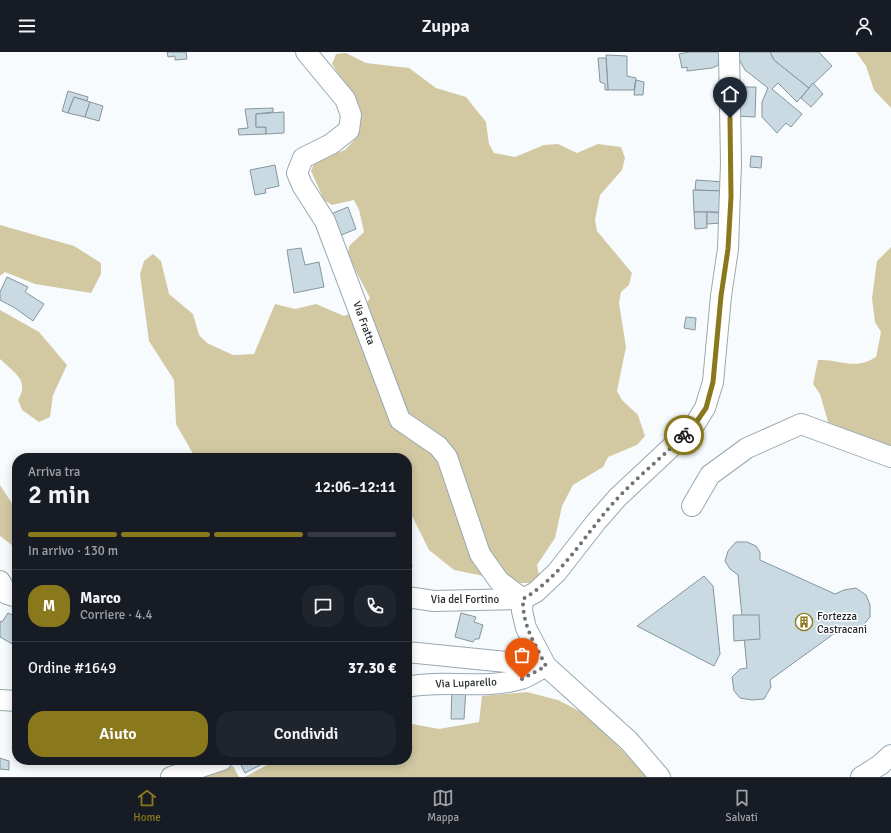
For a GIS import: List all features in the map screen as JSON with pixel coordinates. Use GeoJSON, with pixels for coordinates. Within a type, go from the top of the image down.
{"type":"FeatureCollection","features":[{"type":"Feature","properties":{"kind":"street","name":"Via Fratta"},"geometry":{"type":"LineString","coordinates":[[306,52],[345,99],[351,115],[349,130],[330,144],[303,158],[297,173],[324,221],[400,420],[438,446],[447,457],[480,554],[499,581],[523,599]]}},
{"type":"Feature","properties":{"kind":"street"},"geometry":{"type":"LineString","coordinates":[[660,777],[629,741],[546,666],[526,628],[522,611],[523,599],[536,592],[558,572],[596,522],[614,502],[695,424],[706,408],[713,382],[721,296],[728,249],[731,163],[729,52]]}},
{"type":"Feature","properties":{"kind":"street"},"geometry":{"type":"LineString","coordinates":[[692,506],[710,475],[747,448],[801,424],[891,457]]}},
{"type":"Feature","properties":{"kind":"street"},"geometry":{"type":"LineString","coordinates":[[0,581],[7,594],[12,596]]}},
{"type":"Feature","properties":{"kind":"street","name":"Via del Fortino"},"geometry":{"type":"LineString","coordinates":[[412,598],[434,601],[523,599]]}},
{"type":"Feature","properties":{"kind":"street"},"geometry":{"type":"LineString","coordinates":[[412,653],[546,666]]}},
{"type":"Feature","properties":{"kind":"street","name":"Via Luparello"},"geometry":{"type":"LineString","coordinates":[[412,686],[421,684],[488,684],[522,679],[546,666]]}},
{"type":"Feature","properties":{"kind":"street"},"geometry":{"type":"LineString","coordinates":[[0,700],[12,701]]}},
{"type":"Feature","properties":{"kind":"street"},"geometry":{"type":"LineString","coordinates":[[861,777],[880,765],[891,755]]}},
{"type":"Feature","properties":{"kind":"street"},"geometry":{"type":"LineString","coordinates":[[171,777],[207,765]]}},
{"type":"Feature","properties":{"kind":"shaded area"},"geometry":{"type":"Polygon","coordinates":[[[856,52],[891,52],[891,108],[874,90],[866,66],[856,52]]]}},
{"type":"Feature","properties":{"kind":"shaded area"},"geometry":{"type":"Polygon","coordinates":[[[346,53],[366,63],[409,68],[436,88],[466,97],[486,122],[489,144],[494,153],[515,157],[544,145],[558,144],[577,153],[598,144],[621,147],[625,158],[622,170],[600,195],[595,220],[597,231],[632,273],[629,285],[621,292],[619,303],[626,347],[617,391],[622,400],[638,415],[645,436],[637,445],[608,457],[603,467],[573,485],[562,506],[555,538],[537,565],[539,576],[530,583],[519,583],[454,570],[429,550],[412,516],[412,453],[192,453],[176,424],[174,380],[149,341],[140,274],[144,261],[153,254],[161,261],[169,294],[193,314],[199,335],[207,343],[233,355],[254,354],[275,304],[295,309],[316,304],[344,316],[364,307],[370,298],[348,256],[349,246],[364,232],[359,210],[354,200],[332,205],[324,200],[311,171],[315,161],[345,150],[359,135],[357,102],[332,64],[336,54],[346,53]]]}},
{"type":"Feature","properties":{"kind":"shaded area"},"geometry":{"type":"Polygon","coordinates":[[[0,225],[74,246],[101,263],[101,274],[91,293],[35,284],[5,272],[0,276],[0,225]]]}},
{"type":"Feature","properties":{"kind":"shaded area"},"geometry":{"type":"Polygon","coordinates":[[[891,247],[891,450],[828,422],[820,394],[813,384],[818,360],[854,364],[868,361],[876,357],[881,332],[875,322],[872,298],[877,261],[891,247]]]}},
{"type":"Feature","properties":{"kind":"shaded area"},"geometry":{"type":"Polygon","coordinates":[[[0,310],[39,332],[67,365],[53,395],[50,417],[39,422],[22,410],[18,400],[22,387],[19,377],[0,359],[0,310]]]}},
{"type":"Feature","properties":{"kind":"shaded area"},"geometry":{"type":"Polygon","coordinates":[[[0,485],[12,503],[12,545],[0,536],[0,485]]]}},
{"type":"Feature","properties":{"kind":"shaded area"},"geometry":{"type":"Polygon","coordinates":[[[527,692],[558,700],[591,717],[647,777],[245,777],[267,765],[412,765],[412,724],[439,729],[479,722],[482,696],[527,692]]]}},
{"type":"Feature","properties":{"kind":"shaded area"},"geometry":{"type":"Polygon","coordinates":[[[233,766],[239,777],[201,777],[233,766]]]}},
{"type":"Feature","properties":{"kind":"building"},"geometry":{"type":"Polygon","coordinates":[[[167,52],[186,52],[187,59],[175,60],[175,56],[168,57],[167,52]]]}},
{"type":"Feature","properties":{"kind":"building"},"geometry":{"type":"Polygon","coordinates":[[[689,52],[721,52],[724,60],[718,61],[719,65],[712,68],[687,71],[687,67],[682,68],[679,54],[689,52]]]}},
{"type":"Feature","properties":{"kind":"building"},"geometry":{"type":"Polygon","coordinates":[[[735,52],[770,52],[774,60],[809,88],[797,102],[778,83],[772,89],[802,114],[791,127],[786,123],[777,133],[762,117],[762,102],[768,88],[745,70],[735,52]]]}},
{"type":"Feature","properties":{"kind":"building"},"geometry":{"type":"Polygon","coordinates":[[[770,52],[819,52],[832,66],[809,88],[774,60],[770,52]]]}},
{"type":"Feature","properties":{"kind":"building"},"geometry":{"type":"Polygon","coordinates":[[[606,55],[627,56],[627,76],[636,78],[634,90],[608,90],[606,55]]]}},
{"type":"Feature","properties":{"kind":"building"},"geometry":{"type":"Polygon","coordinates":[[[598,58],[606,58],[608,90],[605,90],[605,84],[600,82],[598,58]]]}},
{"type":"Feature","properties":{"kind":"building"},"geometry":{"type":"Polygon","coordinates":[[[636,80],[644,82],[643,95],[634,95],[636,80]]]}},
{"type":"Feature","properties":{"kind":"building"},"geometry":{"type":"Polygon","coordinates":[[[813,83],[823,94],[811,107],[801,98],[813,83]]]}},
{"type":"Feature","properties":{"kind":"building"},"geometry":{"type":"Polygon","coordinates":[[[744,87],[756,87],[755,117],[734,116],[735,93],[744,93],[744,87]]]}},
{"type":"Feature","properties":{"kind":"building"},"geometry":{"type":"Polygon","coordinates":[[[68,91],[88,97],[87,101],[74,97],[68,113],[62,111],[68,91]]]}},
{"type":"Feature","properties":{"kind":"building"},"geometry":{"type":"Polygon","coordinates":[[[74,97],[90,102],[85,117],[68,113],[74,97]]]}},
{"type":"Feature","properties":{"kind":"building"},"geometry":{"type":"Polygon","coordinates":[[[90,102],[103,106],[99,121],[85,117],[90,102]]]}},
{"type":"Feature","properties":{"kind":"building"},"geometry":{"type":"Polygon","coordinates":[[[273,108],[273,112],[256,114],[256,127],[266,127],[266,134],[239,135],[238,129],[248,128],[245,109],[273,108]]]}},
{"type":"Feature","properties":{"kind":"building"},"geometry":{"type":"Polygon","coordinates":[[[284,112],[284,133],[266,134],[266,127],[256,127],[256,114],[284,112]]]}},
{"type":"Feature","properties":{"kind":"building"},"geometry":{"type":"Polygon","coordinates":[[[751,156],[762,157],[761,168],[750,167],[751,156]]]}},
{"type":"Feature","properties":{"kind":"building"},"geometry":{"type":"Polygon","coordinates":[[[275,165],[279,186],[265,189],[266,193],[255,195],[250,170],[275,165]]]}},
{"type":"Feature","properties":{"kind":"building"},"geometry":{"type":"Polygon","coordinates":[[[696,180],[724,182],[724,191],[695,190],[696,180]]]}},
{"type":"Feature","properties":{"kind":"building"},"geometry":{"type":"Polygon","coordinates":[[[693,190],[724,191],[724,212],[694,212],[693,190]]]}},
{"type":"Feature","properties":{"kind":"building"},"geometry":{"type":"Polygon","coordinates":[[[348,207],[356,229],[334,238],[326,216],[348,207]]]}},
{"type":"Feature","properties":{"kind":"building"},"geometry":{"type":"Polygon","coordinates":[[[694,212],[707,212],[707,228],[695,229],[694,212]]]}},
{"type":"Feature","properties":{"kind":"building"},"geometry":{"type":"Polygon","coordinates":[[[707,212],[721,213],[722,223],[707,224],[707,212]]]}},
{"type":"Feature","properties":{"kind":"building"},"geometry":{"type":"Polygon","coordinates":[[[301,248],[305,265],[319,262],[324,287],[294,293],[287,250],[301,248]]]}},
{"type":"Feature","properties":{"kind":"building"},"geometry":{"type":"Polygon","coordinates":[[[7,277],[28,287],[25,292],[44,304],[33,321],[15,308],[0,300],[0,292],[7,277]]]}},
{"type":"Feature","properties":{"kind":"building"},"geometry":{"type":"Polygon","coordinates":[[[686,317],[696,318],[695,330],[684,328],[686,317]]]}},
{"type":"Feature","properties":{"kind":"building","name":"Fortezza Castracani"},"geometry":{"type":"Polygon","coordinates":[[[736,542],[747,542],[756,546],[760,552],[760,560],[835,594],[844,590],[856,588],[866,595],[870,605],[870,617],[861,628],[850,631],[839,630],[770,680],[771,687],[764,699],[752,700],[740,698],[734,691],[732,677],[740,669],[747,668],[738,575],[730,569],[725,561],[728,551],[736,542]]]}},
{"type":"Feature","properties":{"kind":"building"},"geometry":{"type":"Polygon","coordinates":[[[704,576],[713,586],[720,654],[714,666],[637,626],[704,576]]]}},
{"type":"Feature","properties":{"kind":"building"},"geometry":{"type":"Polygon","coordinates":[[[8,613],[12,615],[12,644],[0,637],[0,621],[2,622],[8,613]]]}},
{"type":"Feature","properties":{"kind":"building"},"geometry":{"type":"Polygon","coordinates":[[[461,613],[476,617],[474,622],[483,625],[479,639],[475,639],[473,642],[455,637],[461,613]]]}},
{"type":"Feature","properties":{"kind":"building"},"geometry":{"type":"Polygon","coordinates":[[[733,615],[759,615],[760,639],[734,641],[733,615]]]}},
{"type":"Feature","properties":{"kind":"building"},"geometry":{"type":"Polygon","coordinates":[[[452,688],[466,689],[464,719],[451,719],[452,688]]]}},
{"type":"Feature","properties":{"kind":"building"},"geometry":{"type":"Polygon","coordinates":[[[0,758],[9,761],[9,770],[0,769],[0,758]]]}},
{"type":"Feature","properties":{"kind":"building"},"geometry":{"type":"Polygon","coordinates":[[[241,765],[260,765],[245,773],[241,765]]]}},
{"type":"Feature","properties":{"kind":"way so far"},"geometry":{"type":"LineString","coordinates":[[522,679],[546,666],[526,628],[522,611],[523,599],[536,592],[558,572],[596,522],[618,497],[651,468],[684,435]]}},
{"type":"Feature","properties":{"kind":"place","name":"Fortezza Castracani"},"geometry":{"type":"Point","coordinates":[804,622]}},
{"type":"Feature","properties":{"kind":"route"},"geometry":{"type":"LineString","coordinates":[[684,435],[695,424],[706,408],[713,382],[721,296],[728,249],[731,197],[730,118]]}}]}
